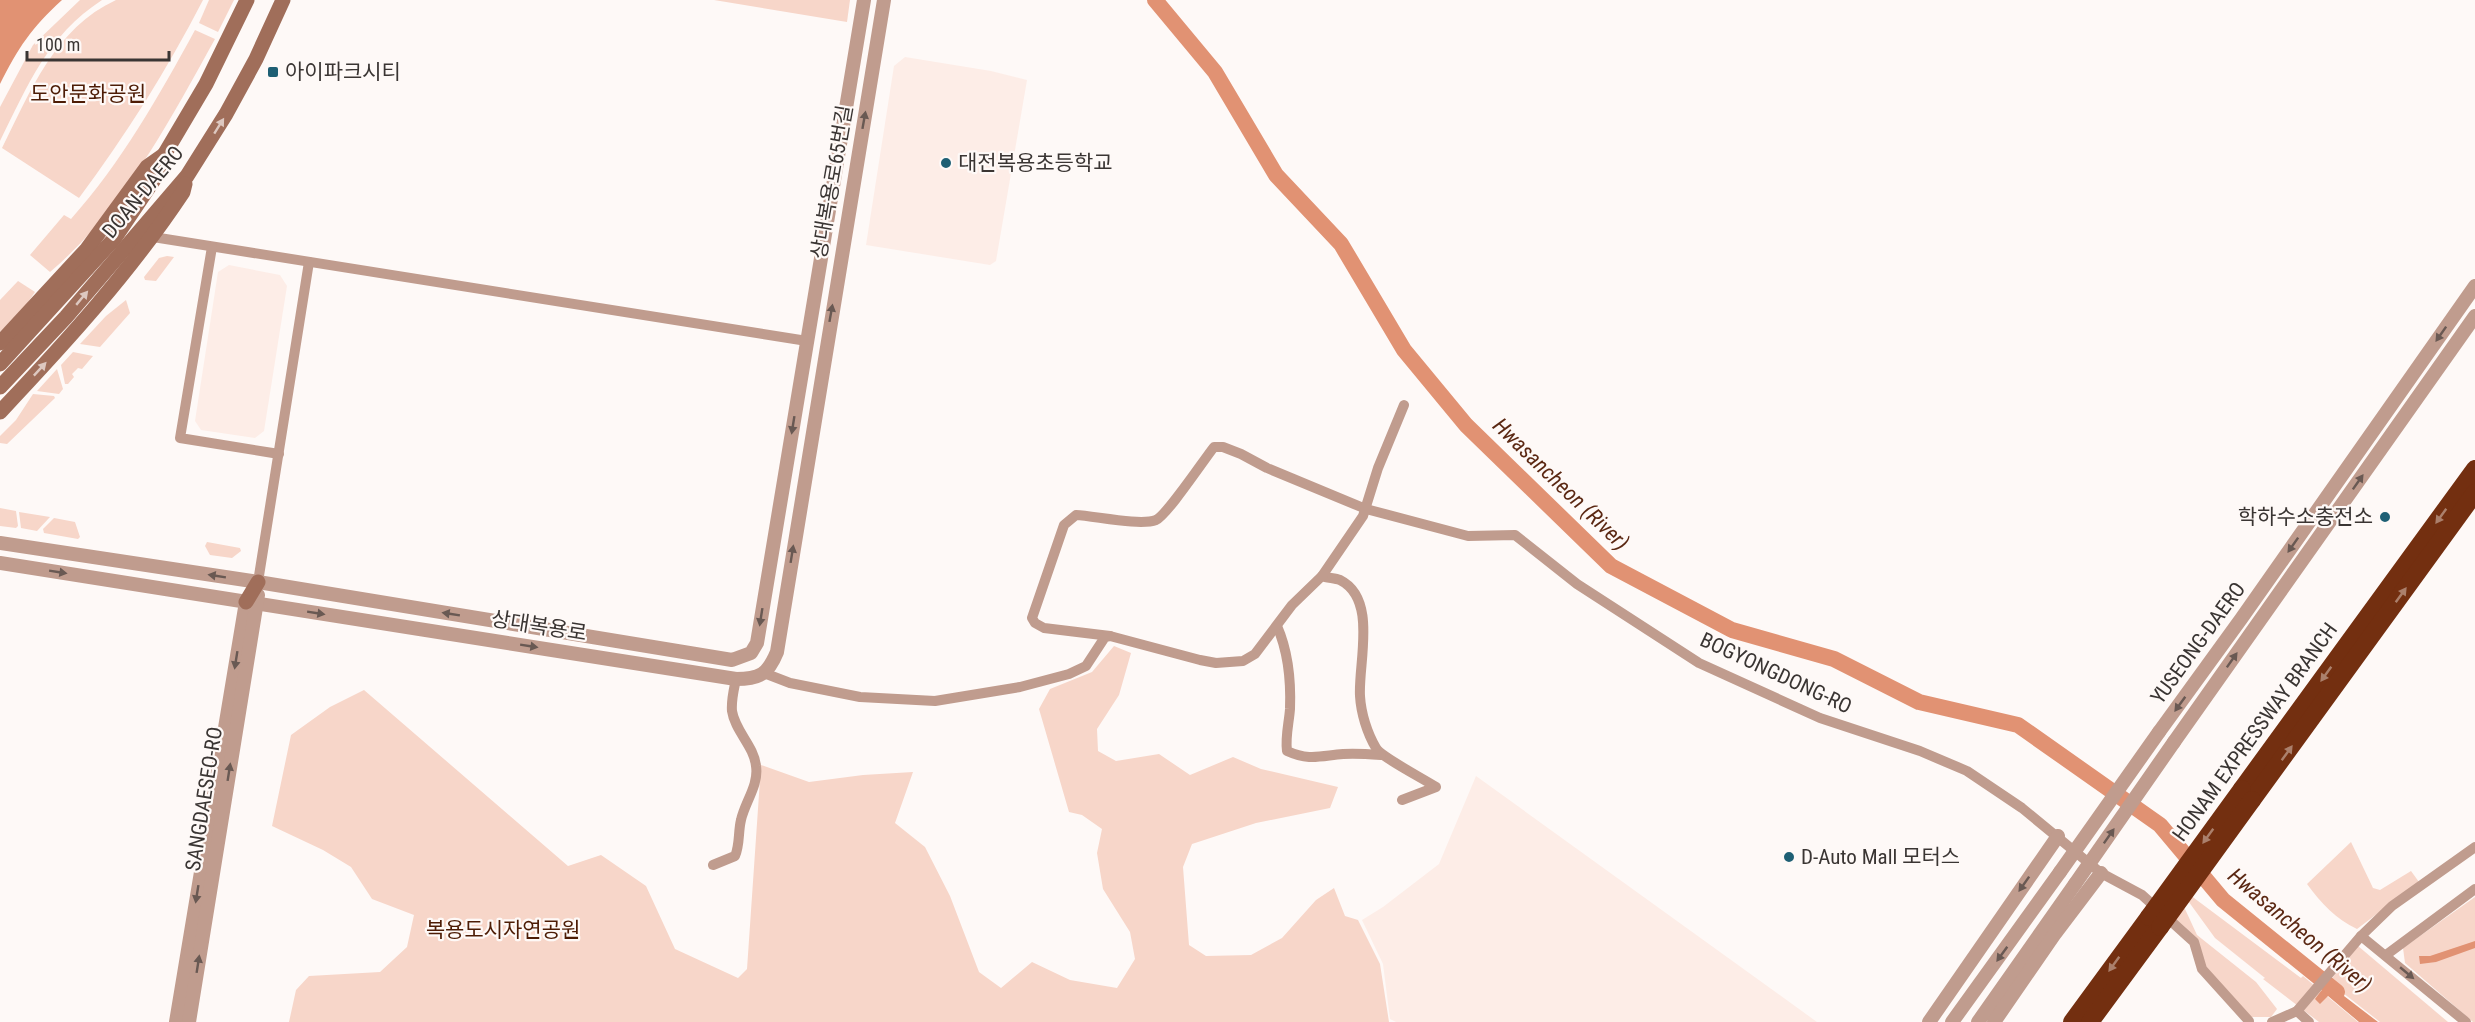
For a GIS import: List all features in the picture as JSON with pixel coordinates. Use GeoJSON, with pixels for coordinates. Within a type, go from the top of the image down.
{"type":"FeatureCollection","features":[{"type":"Feature","properties":{"kind":"highway","name":"HONAM EXPRESSWAY BRANCH"},"geometry":{"type":"LineString","coordinates":[[2072,1022],[2154,922],[2247,794],[2475,469]]}},
{"type":"Feature","properties":{"kind":"highway","name":"HONAM EXPRESSWAY BRANCH"},"geometry":{"type":"LineString","coordinates":[[2247,794],[2475,493]]}},
{"type":"Feature","properties":{"kind":"highway","name":"HONAM EXPRESSWAY BRANCH"},"geometry":{"type":"LineString","coordinates":[[2090,1022],[2154,922]]}},
{"type":"Feature","properties":{"kind":"main road","name":"DOAN-DAERO"},"geometry":{"type":"LineString","coordinates":[[0,364],[114,239],[155,178],[164,155],[206,84],[247,0]]}},
{"type":"Feature","properties":{"kind":"main road","name":"DOAN-DAERO"},"geometry":{"type":"LineString","coordinates":[[0,387],[66,317],[147,220],[188,176],[256,59],[283,0]]}},
{"type":"Feature","properties":{"kind":"main road"},"geometry":{"type":"LineString","coordinates":[[0,343],[87,249],[147,167],[164,155]]}},
{"type":"Feature","properties":{"kind":"main road"},"geometry":{"type":"LineString","coordinates":[[0,412],[92,313],[153,237],[183,192],[188,176]]}},
{"type":"Feature","properties":{"kind":"main road"},"geometry":{"type":"LineString","coordinates":[[252,603],[258,582]]}},
{"type":"Feature","properties":{"kind":"street","name":"상대복용로65번길"},"geometry":{"type":"LineString","coordinates":[[803,367],[864,0]]}},
{"type":"Feature","properties":{"kind":"street","name":"상대복용로65번길"},"geometry":{"type":"LineString","coordinates":[[764,674],[777,652],[884,0]]}},
{"type":"Feature","properties":{"kind":"street"},"geometry":{"type":"LineString","coordinates":[[153,237],[807,340]]}},
{"type":"Feature","properties":{"kind":"street"},"geometry":{"type":"LineString","coordinates":[[212,247],[180,438],[279,454]]}},
{"type":"Feature","properties":{"kind":"street"},"geometry":{"type":"LineString","coordinates":[[258,582],[309,262]]}},
{"type":"Feature","properties":{"kind":"street","name":"YUSEONG-DAERO"},"geometry":{"type":"LineString","coordinates":[[1953,1022],[2475,286]]}},
{"type":"Feature","properties":{"kind":"street","name":"YUSEONG-DAERO"},"geometry":{"type":"LineString","coordinates":[[1978,1022],[2475,316]]}},
{"type":"Feature","properties":{"kind":"street","name":"상대복용로"},"geometry":{"type":"LineString","coordinates":[[0,543],[258,582],[732,660],[742,658],[751,653],[757,643],[803,367]]}},
{"type":"Feature","properties":{"kind":"street"},"geometry":{"type":"LineString","coordinates":[[764,674],[790,683],[860,697],[936,701],[1020,687],[1069,674],[1086,666],[1105,637],[1110,636],[1200,660],[1232,664],[1243,662],[1255,654],[1299,597],[1322,576],[1366,509],[1378,468],[1404,405]]}},
{"type":"Feature","properties":{"kind":"street","name":"BOGYONGDONG-RO"},"geometry":{"type":"LineString","coordinates":[[1110,636],[1044,628],[1035,624],[1032,618],[1064,525],[1076,515],[1155,520],[1166,512],[1214,447],[1223,447],[1241,454],[1267,468],[1366,509],[1468,536],[1515,535],[1577,584],[1699,663],[1820,718],[1920,751],[1967,771],[2022,808],[2101,873],[2142,895],[2194,942],[2202,969],[2248,1022]]}},
{"type":"Feature","properties":{"kind":"street","name":"상대복용로"},"geometry":{"type":"LineString","coordinates":[[0,563],[736,679],[751,679],[764,674]]}},
{"type":"Feature","properties":{"kind":"street"},"geometry":{"type":"LineString","coordinates":[[1322,576],[1339,580],[1350,588],[1358,602],[1364,622],[1360,696],[1365,722],[1381,755]]}},
{"type":"Feature","properties":{"kind":"street","name":"SANGDAESEO-RO"},"geometry":{"type":"LineString","coordinates":[[176,1022],[252,603]]}},
{"type":"Feature","properties":{"kind":"street","name":"SANGDAESEO-RO"},"geometry":{"type":"LineString","coordinates":[[189,1022],[252,603]]}},
{"type":"Feature","properties":{"kind":"street"},"geometry":{"type":"LineString","coordinates":[[1276,626],[1285,654],[1290,693],[1287,751],[1301,758],[1322,758],[1342,754],[1381,755],[1436,787],[1402,800]]}},
{"type":"Feature","properties":{"kind":"street"},"geometry":{"type":"LineString","coordinates":[[713,865],[735,856],[738,849],[741,817],[754,783],[757,768],[754,757],[732,714],[736,679]]}},
{"type":"Feature","properties":{"kind":"street"},"geometry":{"type":"LineString","coordinates":[[1929,1022],[2058,836]]}},
{"type":"Feature","properties":{"kind":"street"},"geometry":{"type":"LineString","coordinates":[[2272,1022],[2299,1009],[2357,940],[2392,906],[2475,847]]}},
{"type":"Feature","properties":{"kind":"street"},"geometry":{"type":"LineString","coordinates":[[1994,1022],[2054,935],[2101,873]]}},
{"type":"Feature","properties":{"kind":"street"},"geometry":{"type":"LineString","coordinates":[[2386,956],[2475,889]]}},
{"type":"Feature","properties":{"kind":"street"},"geometry":{"type":"LineString","coordinates":[[2357,940],[2386,956],[2466,1022]]}},
{"type":"Feature","properties":{"kind":"street"},"geometry":{"type":"LineString","coordinates":[[2299,1009],[2309,1022]]}},
{"type":"Feature","properties":{"kind":"shaded area"},"geometry":{"type":"Polygon","coordinates":[[[0,0],[62,0],[42,19],[26,39],[0,84],[0,0]]]}},
{"type":"Feature","properties":{"kind":"shaded area","name":"대전복용초등학교"},"geometry":{"type":"Polygon","coordinates":[[[905,57],[991,71],[1027,80],[996,261],[990,265],[866,245],[894,66],[905,57]]]}},
{"type":"Feature","properties":{"kind":"shaded area"},"geometry":{"type":"Polygon","coordinates":[[[229,265],[280,275],[287,286],[264,431],[255,438],[201,430],[195,421],[218,272],[229,265]]]}},
{"type":"Feature","properties":{"kind":"shaded area"},"geometry":{"type":"Polygon","coordinates":[[[1476,776],[1817,1022],[1396,1022],[1390,1019],[1383,964],[1362,920],[1383,907],[1439,864],[1476,776]]]}},
{"type":"Feature","properties":{"kind":"shaded area"},"geometry":{"type":"Polygon","coordinates":[[[2475,941],[2475,948],[2436,962],[2420,964],[2419,956],[2430,956],[2475,941]]]}},
{"type":"Feature","properties":{"kind":"shaded area"},"geometry":{"type":"Polygon","coordinates":[[[2327,983],[2378,1022],[2359,1022],[2328,996],[2320,1004],[2315,999],[2327,983]]]}},
{"type":"Feature","properties":{"kind":"green space"},"geometry":{"type":"Polygon","coordinates":[[[80,0],[102,0],[67,29],[53,46],[30,81],[0,141],[0,107],[33,45],[80,0]]]}},
{"type":"Feature","properties":{"kind":"green space","name":"도안문화공원"},"geometry":{"type":"Polygon","coordinates":[[[116,0],[203,0],[145,102],[79,198],[2,148],[34,84],[61,44],[76,27],[95,12],[116,0]]]}},
{"type":"Feature","properties":{"kind":"green space"},"geometry":{"type":"Polygon","coordinates":[[[209,0],[234,0],[218,32],[199,23],[209,0]]]}},
{"type":"Feature","properties":{"kind":"green space"},"geometry":{"type":"Polygon","coordinates":[[[714,0],[850,0],[847,22],[714,0]]]}},
{"type":"Feature","properties":{"kind":"green space"},"geometry":{"type":"Polygon","coordinates":[[[195,30],[215,39],[162,133],[122,193],[100,221],[50,272],[30,255],[64,215],[71,219],[123,152],[195,30]]]}},
{"type":"Feature","properties":{"kind":"green space"},"geometry":{"type":"Polygon","coordinates":[[[174,257],[156,281],[145,280],[144,277],[159,258],[174,257]]]}},
{"type":"Feature","properties":{"kind":"green space"},"geometry":{"type":"Polygon","coordinates":[[[18,281],[35,292],[0,332],[0,300],[18,281]]]}},
{"type":"Feature","properties":{"kind":"green space"},"geometry":{"type":"Polygon","coordinates":[[[126,300],[130,313],[100,347],[80,344],[106,316],[126,300]]]}},
{"type":"Feature","properties":{"kind":"green space"},"geometry":{"type":"Polygon","coordinates":[[[73,352],[93,356],[82,369],[78,368],[72,374],[74,377],[68,384],[65,384],[61,365],[73,352]]]}},
{"type":"Feature","properties":{"kind":"green space"},"geometry":{"type":"Polygon","coordinates":[[[57,369],[63,389],[59,394],[37,391],[57,369]]]}},
{"type":"Feature","properties":{"kind":"green space"},"geometry":{"type":"Polygon","coordinates":[[[33,394],[55,398],[7,444],[0,443],[0,436],[16,420],[33,394]]]}},
{"type":"Feature","properties":{"kind":"green space"},"geometry":{"type":"Polygon","coordinates":[[[0,508],[16,511],[18,526],[16,528],[0,526],[0,508]]]}},
{"type":"Feature","properties":{"kind":"green space"},"geometry":{"type":"Polygon","coordinates":[[[19,512],[50,517],[37,531],[21,528],[19,512]]]}},
{"type":"Feature","properties":{"kind":"green space"},"geometry":{"type":"Polygon","coordinates":[[[54,518],[75,522],[80,537],[78,539],[44,533],[43,529],[54,518]]]}},
{"type":"Feature","properties":{"kind":"green space"},"geometry":{"type":"Polygon","coordinates":[[[207,542],[240,548],[241,551],[232,558],[210,555],[205,546],[207,542]]]}},
{"type":"Feature","properties":{"kind":"green space","name":"복용도시자연공원"},"geometry":{"type":"Polygon","coordinates":[[[1114,646],[1131,653],[1119,695],[1097,729],[1098,751],[1116,761],[1159,754],[1190,775],[1233,757],[1261,769],[1338,787],[1330,808],[1256,823],[1192,844],[1183,867],[1189,945],[1206,956],[1251,955],[1282,938],[1316,900],[1334,888],[1345,916],[1358,920],[1380,964],[1389,1022],[289,1022],[296,990],[309,976],[380,972],[407,947],[414,915],[372,899],[351,867],[323,850],[272,826],[291,735],[330,707],[364,690],[568,866],[601,855],[646,886],[675,949],[738,978],[747,969],[761,765],[809,782],[913,772],[895,823],[925,847],[950,896],[979,972],[1001,988],[1032,962],[1070,980],[1117,988],[1135,959],[1130,932],[1103,889],[1097,853],[1102,829],[1082,815],[1069,812],[1039,709],[1050,689],[1092,672],[1114,646]]]}},
{"type":"Feature","properties":{"kind":"green space"},"geometry":{"type":"Polygon","coordinates":[[[2351,842],[2373,888],[2380,890],[2411,871],[2419,882],[2357,929],[2329,910],[2307,884],[2351,842]]]}},
{"type":"Feature","properties":{"kind":"green space"},"geometry":{"type":"Polygon","coordinates":[[[2190,895],[2301,978],[2303,976],[2358,1022],[2319,1022],[2215,938],[2186,898],[2190,895]]]}},
{"type":"Feature","properties":{"kind":"green space"},"geometry":{"type":"Polygon","coordinates":[[[2475,897],[2475,1022],[2473,1022],[2405,963],[2403,948],[2475,897]]]}},
{"type":"Feature","properties":{"kind":"green space"},"geometry":{"type":"Polygon","coordinates":[[[2181,906],[2185,909],[2197,935],[2256,982],[2277,1009],[2271,1017],[2251,1017],[2205,966],[2173,917],[2181,906]]]}},
{"type":"Feature","properties":{"kind":"green space"},"geometry":{"type":"Polygon","coordinates":[[[2358,946],[2448,1022],[2380,1022],[2329,982],[2358,946]]]}},
{"type":"Feature","properties":{"kind":"waterway","name":"Hwasancheon (River)"},"geometry":{"type":"LineString","coordinates":[[1155,0],[1215,72],[1276,175],[1341,244],[1404,350],[1466,425],[1611,566],[1732,630],[1834,659],[1919,702],[2018,725],[2160,825],[2223,900],[2337,992]]}},
{"type":"Feature","properties":{"kind":"place","name":"아이파크시티"},"geometry":{"type":"Point","coordinates":[273,72]}},
{"type":"Feature","properties":{"kind":"place","name":"대전복용초등학교"},"geometry":{"type":"Point","coordinates":[946,163]}},
{"type":"Feature","properties":{"kind":"place","name":"학하수소충전소"},"geometry":{"type":"Point","coordinates":[2385,517]}},
{"type":"Feature","properties":{"kind":"place","name":"D-Auto Mall 모터스"},"geometry":{"type":"Point","coordinates":[1789,857]}}]}
